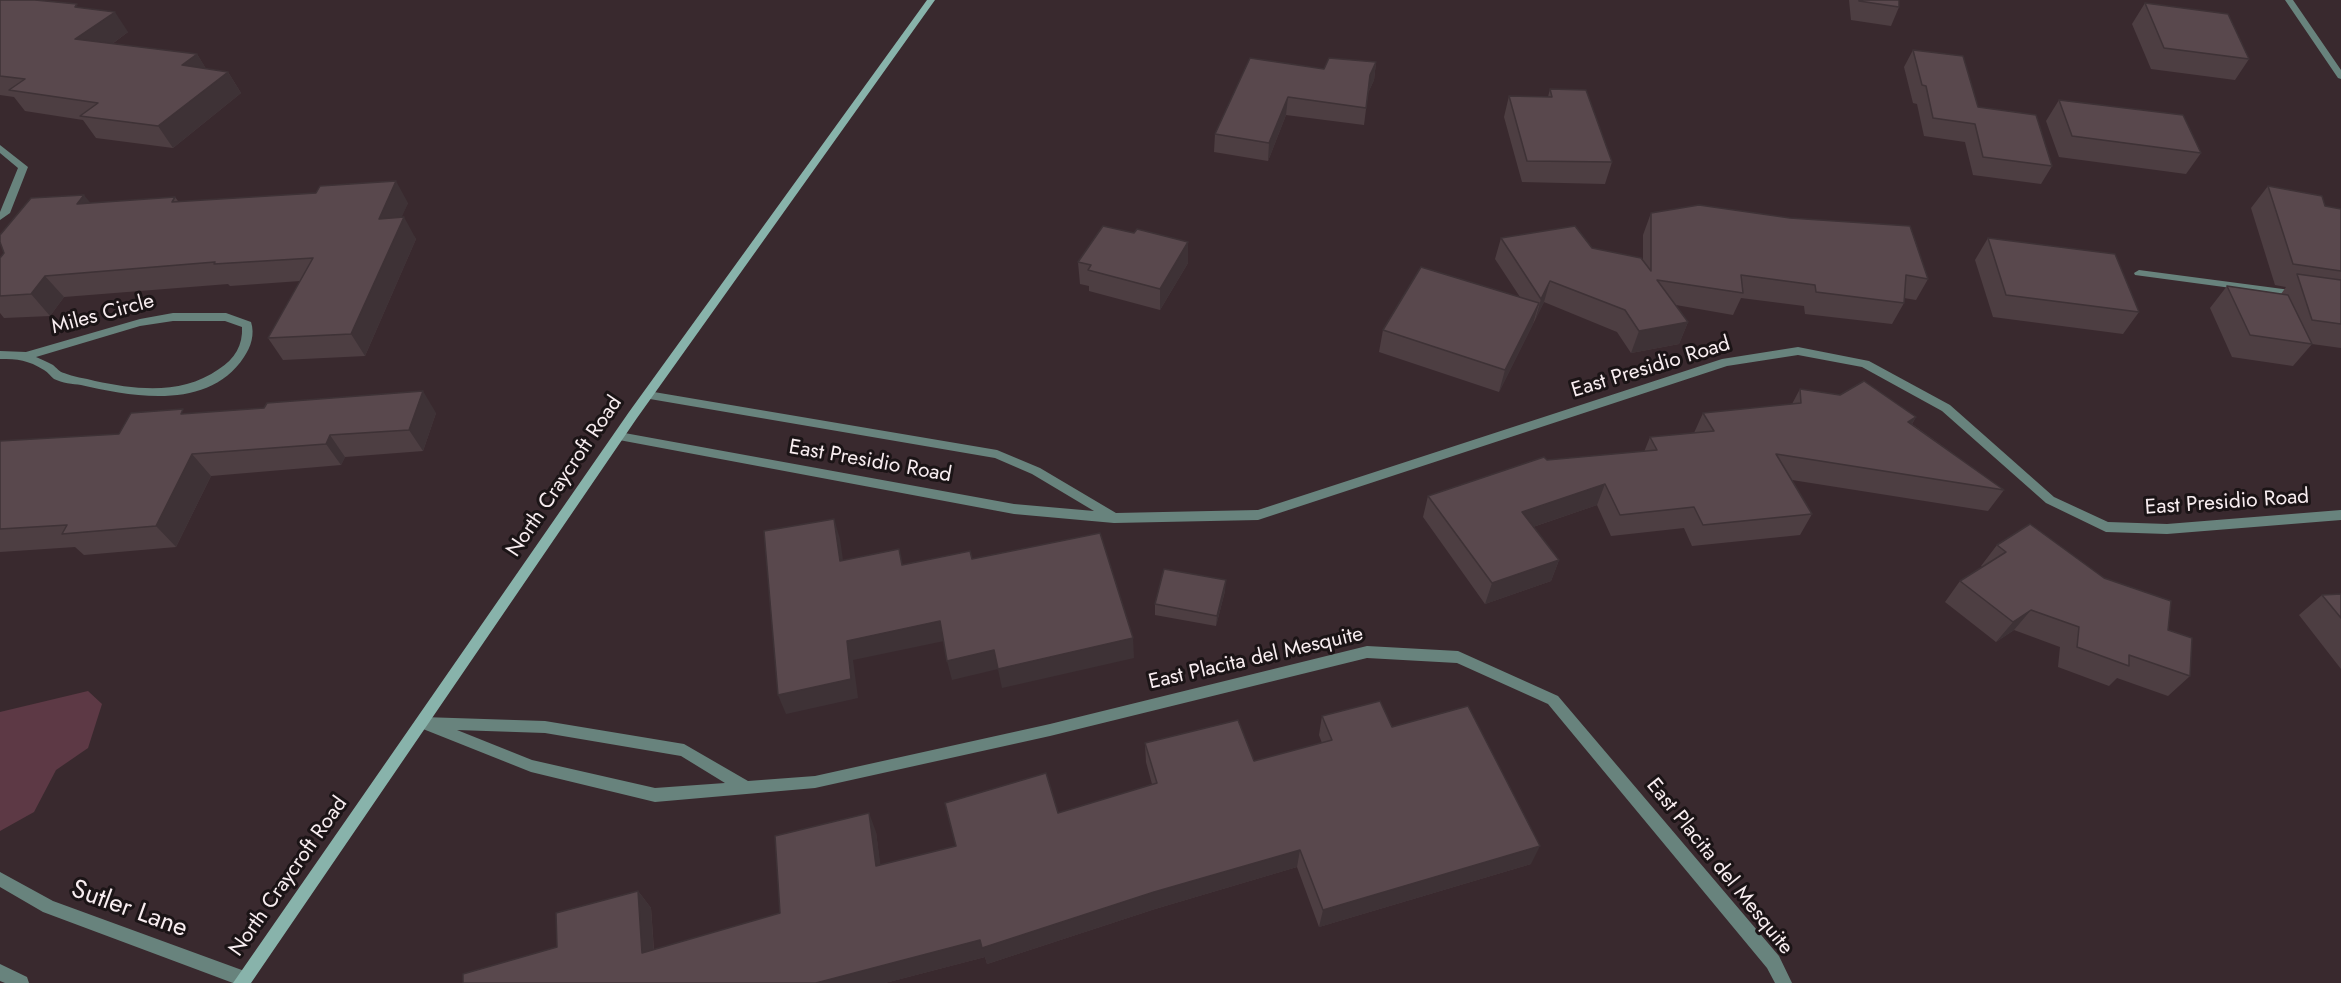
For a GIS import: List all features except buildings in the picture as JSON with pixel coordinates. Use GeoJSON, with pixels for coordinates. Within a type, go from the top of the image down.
{"type":"FeatureCollection","features":[{"type":"Feature","properties":{"kind":"main road","name":"North Craycroft Road"},"geometry":{"type":"LineString","coordinates":[[242,981],[423,723],[619,436],[931,0]]}},
{"type":"Feature","properties":{"kind":"street"},"geometry":{"type":"LineString","coordinates":[[2289,0],[2341,76]]}},
{"type":"Feature","properties":{"kind":"street"},"geometry":{"type":"LineString","coordinates":[[0,148],[23,167],[5,213],[0,218]]}},
{"type":"Feature","properties":{"kind":"street"},"geometry":{"type":"LineString","coordinates":[[2139,273],[2308,295]]}},
{"type":"Feature","properties":{"kind":"street","name":"Miles Circle"},"geometry":{"type":"LineString","coordinates":[[0,355],[26,356],[140,323],[173,317],[226,317],[247,325],[248,341],[238,360],[221,375],[195,387],[168,392],[138,392],[57,376],[49,368],[26,356]]}},
{"type":"Feature","properties":{"kind":"street","name":"East Presidio Road"},"geometry":{"type":"LineString","coordinates":[[619,436],[1014,508],[1114,518],[1258,515],[1726,362],[1798,351],[1865,364],[1946,408],[2050,500],[2106,527],[2167,529],[2341,514]]}},
{"type":"Feature","properties":{"kind":"street","name":"East Presidio Road"},"geometry":{"type":"LineString","coordinates":[[648,395],[997,454],[1036,471],[1114,518]]}},
{"type":"Feature","properties":{"kind":"street","name":"East Placita del Mesquite"},"geometry":{"type":"LineString","coordinates":[[423,723],[531,766],[655,795],[826,779],[1050,730],[1367,652],[1458,657],[1552,700],[1773,962],[1784,983]]}},
{"type":"Feature","properties":{"kind":"street"},"geometry":{"type":"LineString","coordinates":[[423,723],[545,727],[684,750],[746,788]]}},
{"type":"Feature","properties":{"kind":"street","name":"Sutler Lane"},"geometry":{"type":"LineString","coordinates":[[0,879],[48,907],[242,981]]}},
{"type":"Feature","properties":{"kind":"street"},"geometry":{"type":"LineString","coordinates":[[0,972],[21,983]]}},
{"type":"Feature","properties":{"kind":"shaded area"},"geometry":{"type":"Polygon","coordinates":[[[88,691],[102,704],[88,748],[56,770],[34,812],[0,831],[0,712],[88,691]]]}}]}
